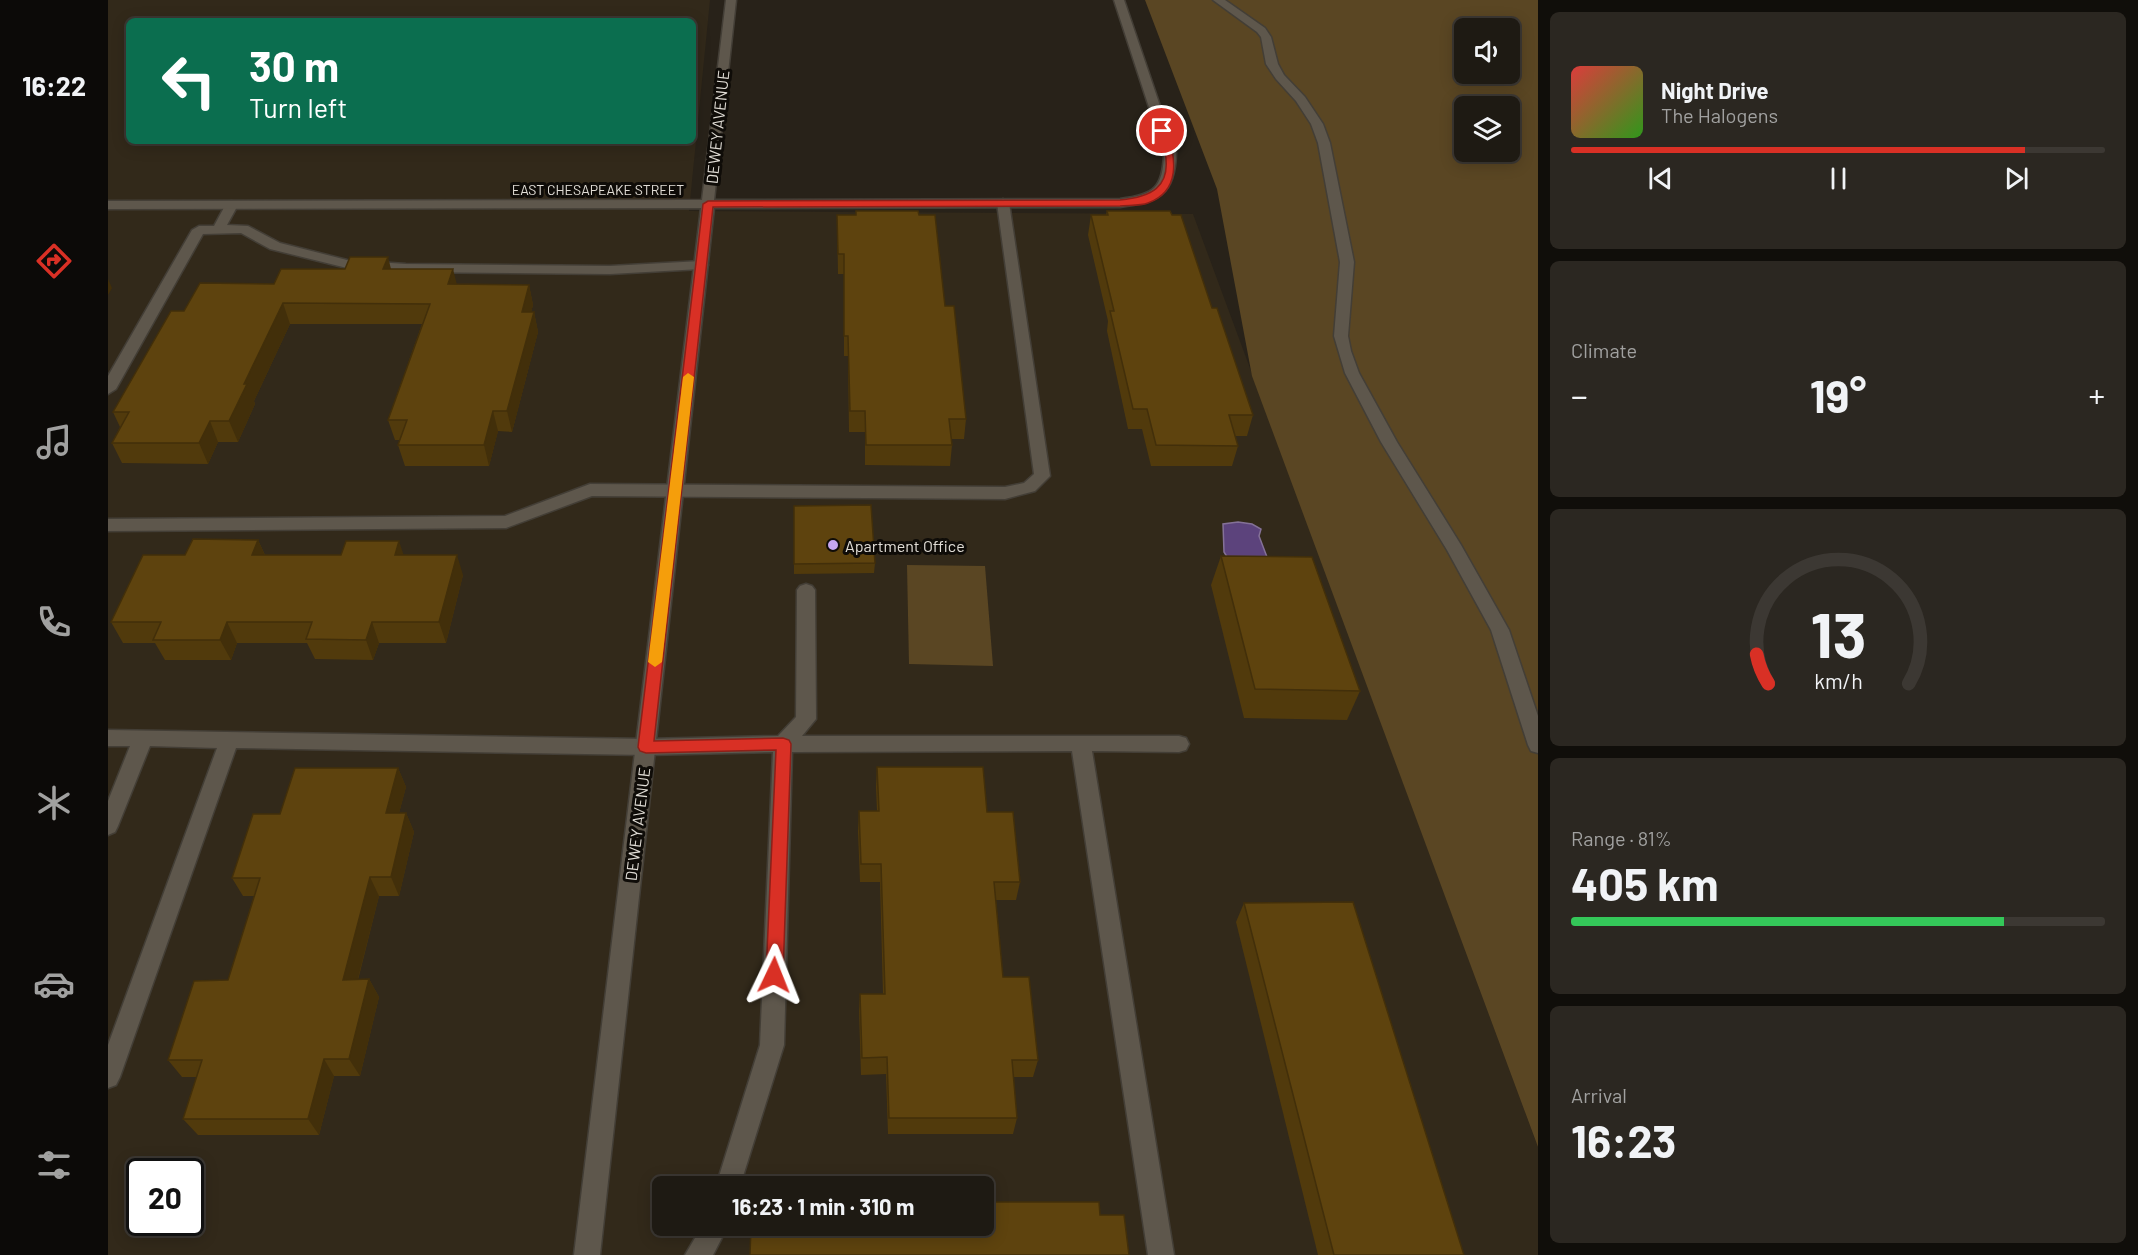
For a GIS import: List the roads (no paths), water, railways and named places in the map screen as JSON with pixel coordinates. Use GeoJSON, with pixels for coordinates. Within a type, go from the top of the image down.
{"type":"FeatureCollection","features":[{"type":"Feature","properties":{"kind":"street","name":"DEWEY AVENUE"},"geometry":{"type":"LineString","coordinates":[[587,1255],[731,0]]}},
{"type":"Feature","properties":{"kind":"street","name":"EAST CHESAPEAKE STREET"},"geometry":{"type":"LineString","coordinates":[[108,205],[1120,203],[1145,201],[1158,194],[1166,185],[1170,169],[1170,153],[1119,0]]}},
{"type":"Feature","properties":{"kind":"street"},"geometry":{"type":"LineString","coordinates":[[1218,0],[1261,30],[1266,37],[1272,64],[1301,99],[1317,124],[1324,143],[1331,187],[1340,213],[1347,262],[1341,324],[1344,351],[1352,373],[1389,442],[1455,549],[1500,630],[1538,745]]}},
{"type":"Feature","properties":{"kind":"street"},"geometry":{"type":"LineString","coordinates":[[108,525],[506,522],[590,490],[1005,493],[1029,487],[1042,476],[1003,203]]}},
{"type":"Feature","properties":{"kind":"street"},"geometry":{"type":"LineString","coordinates":[[219,230],[232,205]]}},
{"type":"Feature","properties":{"kind":"street"},"geometry":{"type":"LineString","coordinates":[[108,389],[199,230],[243,229],[275,246],[347,264],[406,268],[598,270],[701,265]]}},
{"type":"Feature","properties":{"kind":"street"},"geometry":{"type":"LineString","coordinates":[[731,1176],[772,1045],[783,744],[806,719],[807,590]]}},
{"type":"Feature","properties":{"kind":"street"},"geometry":{"type":"LineString","coordinates":[[108,738],[646,747],[783,744],[1179,744]]}},
{"type":"Feature","properties":{"kind":"street"},"geometry":{"type":"LineString","coordinates":[[108,826],[143,739]]}},
{"type":"Feature","properties":{"kind":"street"},"geometry":{"type":"LineString","coordinates":[[108,1077],[229,740]]}},
{"type":"Feature","properties":{"kind":"street"},"geometry":{"type":"LineString","coordinates":[[1081,743],[1161,1255]]}},
{"type":"Feature","properties":{"kind":"street"},"geometry":{"type":"LineString","coordinates":[[698,1255],[711,1236]]}},
{"type":"Feature","properties":{"kind":"place","name":"Apartment Office"},"geometry":{"type":"Point","coordinates":[833,545]}}]}
